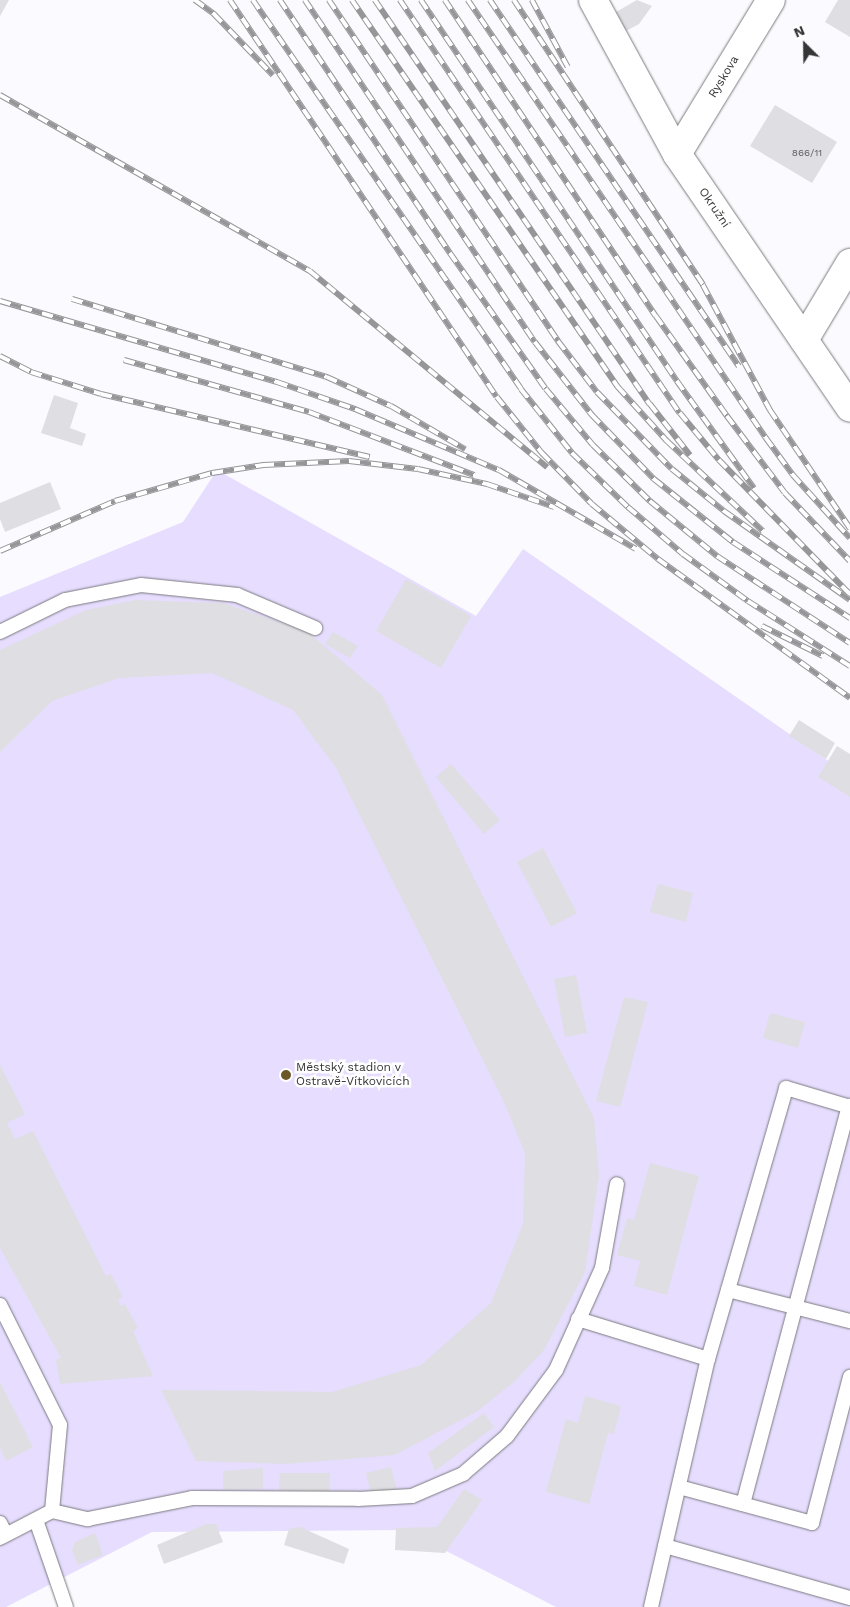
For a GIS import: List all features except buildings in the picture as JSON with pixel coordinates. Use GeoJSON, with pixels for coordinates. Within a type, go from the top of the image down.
{"type":"FeatureCollection","features":[{"type":"Feature","properties":{"kind":"street","name":"Okružní"},"geometry":{"type":"LineString","coordinates":[[593,0],[677,154],[850,408]]}},
{"type":"Feature","properties":{"kind":"street","name":"Ryskova"},"geometry":{"type":"LineString","coordinates":[[677,154],[771,0]]}},
{"type":"Feature","properties":{"kind":"street"},"geometry":{"type":"LineString","coordinates":[[804,340],[850,263]]}},
{"type":"Feature","properties":{"kind":"lane"},"geometry":{"type":"LineString","coordinates":[[0,632],[65,600],[141,585],[237,595],[315,628]]}},
{"type":"Feature","properties":{"kind":"lane"},"geometry":{"type":"LineString","coordinates":[[651,1607],[708,1359],[786,1088],[850,1106],[743,1504]]}},
{"type":"Feature","properties":{"kind":"lane"},"geometry":{"type":"LineString","coordinates":[[2,1532],[36,1520],[52,1510],[88,1519],[192,1498],[358,1499],[412,1496],[463,1474],[507,1436],[556,1370],[602,1268],[618,1184]]}},
{"type":"Feature","properties":{"kind":"lane"},"geometry":{"type":"LineString","coordinates":[[728,1290],[850,1321]]}},
{"type":"Feature","properties":{"kind":"lane"},"geometry":{"type":"LineString","coordinates":[[0,1305],[60,1425],[52,1510]]}},
{"type":"Feature","properties":{"kind":"lane"},"geometry":{"type":"LineString","coordinates":[[578,1319],[708,1359]]}},
{"type":"Feature","properties":{"kind":"lane"},"geometry":{"type":"LineString","coordinates":[[679,1486],[812,1523],[850,1376]]}},
{"type":"Feature","properties":{"kind":"lane"},"geometry":{"type":"LineString","coordinates":[[36,1520],[66,1607]]}},
{"type":"Feature","properties":{"kind":"lane"},"geometry":{"type":"LineString","coordinates":[[665,1546],[850,1598]]}},
{"type":"Feature","properties":{"kind":"shaded area"},"geometry":{"type":"Polygon","coordinates":[[[217,470],[476,616],[523,549],[850,776],[850,1607],[556,1607],[405,1530],[152,1532],[6,1607],[0,1607],[0,597],[183,522],[217,470]]]}},
{"type":"Feature","properties":{"kind":"railway"},"geometry":{"type":"LineString","coordinates":[[195,0],[214,14],[273,75]]}},
{"type":"Feature","properties":{"kind":"railway"},"geometry":{"type":"LineString","coordinates":[[230,0],[497,397],[542,453],[592,504],[658,559],[850,698]]}},
{"type":"Feature","properties":{"kind":"railway"},"geometry":{"type":"LineString","coordinates":[[253,0],[521,389],[572,453],[628,507],[683,554],[748,601],[850,666]]}},
{"type":"Feature","properties":{"kind":"railway"},"geometry":{"type":"LineString","coordinates":[[280,0],[450,253],[546,389],[593,445],[650,501],[717,556],[850,643]]}},
{"type":"Feature","properties":{"kind":"railway"},"geometry":{"type":"LineString","coordinates":[[305,0],[535,342],[592,415],[654,479],[733,542],[850,618]]}},
{"type":"Feature","properties":{"kind":"railway"},"geometry":{"type":"LineString","coordinates":[[329,0],[558,341],[597,392],[672,469],[724,511],[850,600]]}},
{"type":"Feature","properties":{"kind":"railway"},"geometry":{"type":"LineString","coordinates":[[352,0],[618,387],[666,440],[763,531]]}},
{"type":"Feature","properties":{"kind":"railway"},"geometry":{"type":"LineString","coordinates":[[375,0],[650,404],[690,455]]}},
{"type":"Feature","properties":{"kind":"railway"},"geometry":{"type":"LineString","coordinates":[[400,0],[680,413],[719,460],[848,592]]}},
{"type":"Feature","properties":{"kind":"railway"},"geometry":{"type":"LineString","coordinates":[[421,0],[677,381],[754,488]]}},
{"type":"Feature","properties":{"kind":"railway"},"geometry":{"type":"LineString","coordinates":[[445,0],[656,316],[727,416],[785,493],[850,561]]}},
{"type":"Feature","properties":{"kind":"railway"},"geometry":{"type":"LineString","coordinates":[[468,0],[766,438],[793,475],[850,538]]}},
{"type":"Feature","properties":{"kind":"railway"},"geometry":{"type":"LineString","coordinates":[[490,0],[739,366]]}},
{"type":"Feature","properties":{"kind":"railway"},"geometry":{"type":"LineString","coordinates":[[514,0],[703,285],[770,410],[850,528]]}},
{"type":"Feature","properties":{"kind":"railway"},"geometry":{"type":"LineString","coordinates":[[532,0],[568,67]]}},
{"type":"Feature","properties":{"kind":"railway"},"geometry":{"type":"LineString","coordinates":[[0,95],[310,271],[547,467]]}},
{"type":"Feature","properties":{"kind":"railway"},"geometry":{"type":"LineString","coordinates":[[72,299],[327,377],[391,406],[465,449]]}},
{"type":"Feature","properties":{"kind":"railway"},"geometry":{"type":"LineString","coordinates":[[0,301],[277,382],[355,409],[499,470],[636,549]]}},
{"type":"Feature","properties":{"kind":"railway"},"geometry":{"type":"LineString","coordinates":[[0,356],[31,372],[101,394],[370,457]]}},
{"type":"Feature","properties":{"kind":"railway"},"geometry":{"type":"LineString","coordinates":[[124,360],[309,412],[474,475]]}},
{"type":"Feature","properties":{"kind":"railway"},"geometry":{"type":"LineString","coordinates":[[0,551],[115,501],[212,473],[263,465],[349,461],[418,469],[487,484],[554,507]]}},
{"type":"Feature","properties":{"kind":"railway"},"geometry":{"type":"LineString","coordinates":[[762,626],[823,656]]}},
{"type":"Feature","properties":{"kind":"place","name":"Městský stadion v Ostravě-Vítkovicích"},"geometry":{"type":"Point","coordinates":[286,1075]}}]}
